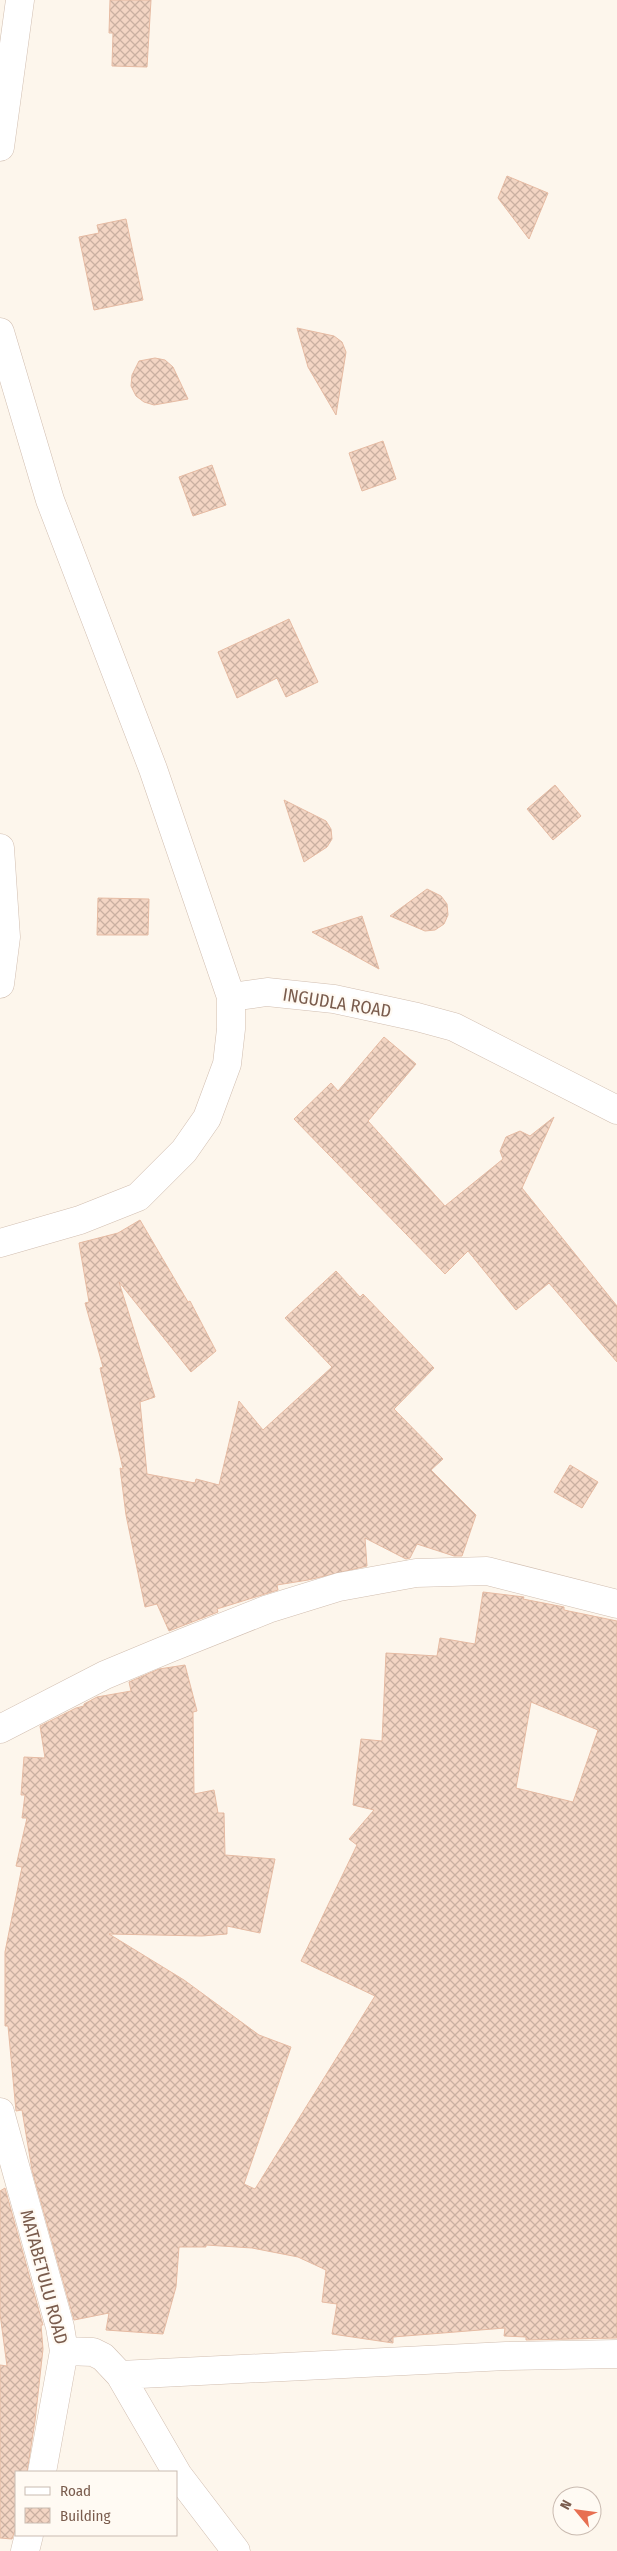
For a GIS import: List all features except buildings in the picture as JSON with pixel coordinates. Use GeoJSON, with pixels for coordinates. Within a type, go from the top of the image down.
{"type":"FeatureCollection","features":[{"type":"Feature","properties":{"kind":"street"},"geometry":{"type":"LineString","coordinates":[[0,148],[20,0]]}},
{"type":"Feature","properties":{"kind":"street"},"geometry":{"type":"LineString","coordinates":[[0,332],[50,500],[153,769],[231,997],[232,1029],[227,1064],[207,1118],[184,1151],[138,1197],[80,1220],[0,1243]]}},
{"type":"Feature","properties":{"kind":"street"},"geometry":{"type":"LineString","coordinates":[[0,848],[6,938],[0,984]]}},
{"type":"Feature","properties":{"kind":"street","name":"INGUDLA ROAD"},"geometry":{"type":"LineString","coordinates":[[231,997],[267,992],[334,999],[454,1027],[617,1110]]}},
{"type":"Feature","properties":{"kind":"street"},"geometry":{"type":"LineString","coordinates":[[0,1729],[105,1675],[162,1651],[268,1609],[339,1588],[416,1573],[487,1571],[617,1604]]}},
{"type":"Feature","properties":{"kind":"street","name":"MATABETULU ROAD"},"geometry":{"type":"LineString","coordinates":[[0,2112],[60,2327],[64,2351],[42,2471]]}},
{"type":"Feature","properties":{"kind":"street"},"geometry":{"type":"LineString","coordinates":[[64,2351],[93,2352],[103,2358],[120,2375],[176,2471]]}},
{"type":"Feature","properties":{"kind":"street"},"geometry":{"type":"LineString","coordinates":[[120,2375],[506,2356],[617,2354]]}},
{"type":"Feature","properties":{"kind":"street"},"geometry":{"type":"LineString","coordinates":[[178,2475],[236,2551]]}},
{"type":"Feature","properties":{"kind":"street"},"geometry":{"type":"LineString","coordinates":[[25,2551],[29,2536]]}}]}
